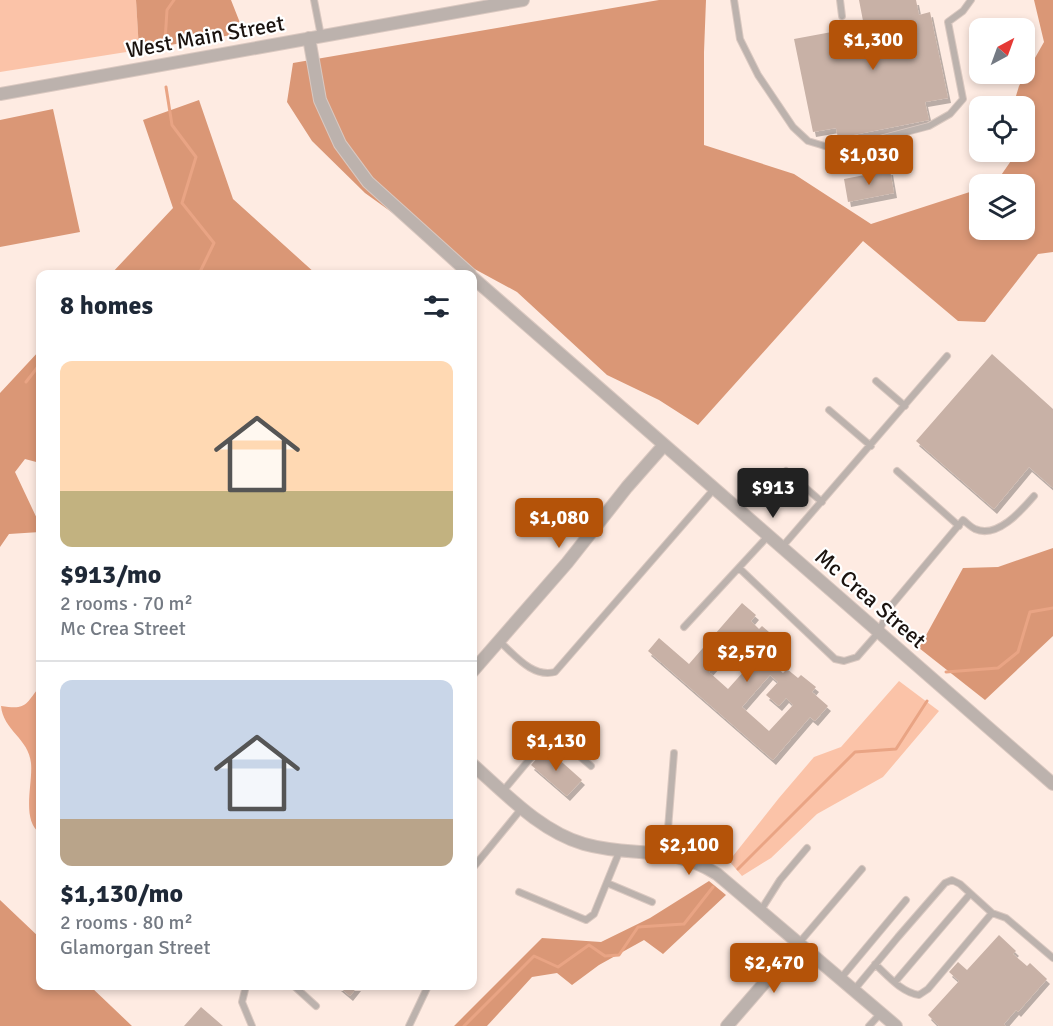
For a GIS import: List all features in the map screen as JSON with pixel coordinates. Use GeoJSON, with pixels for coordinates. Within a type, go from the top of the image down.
{"type":"FeatureCollection","features":[{"type":"Feature","properties":{"kind":"street","name":"West Main Street"},"geometry":{"type":"LineString","coordinates":[[0,94],[523,0]]}},
{"type":"Feature","properties":{"kind":"street","name":"Mc Crea Street"},"geometry":{"type":"LineString","coordinates":[[315,37],[320,100],[340,144],[368,182],[464,270]]}},
{"type":"Feature","properties":{"kind":"street","name":"Mc Crea Street"},"geometry":{"type":"LineString","coordinates":[[477,281],[1053,784]]}},
{"type":"Feature","properties":{"kind":"street"},"geometry":{"type":"LineString","coordinates":[[477,662],[499,641],[567,563],[627,487],[664,445]]}},
{"type":"Feature","properties":{"kind":"street"},"geometry":{"type":"LineString","coordinates":[[477,768],[548,827],[571,839],[596,847],[666,854],[706,867],[761,910],[896,1026]]}},
{"type":"Feature","properties":{"kind":"street"},"geometry":{"type":"LineString","coordinates":[[727,1026],[800,943]]}},
{"type":"Feature","properties":{"kind":"lane"},"geometry":{"type":"LineString","coordinates":[[314,0],[315,37]]}},
{"type":"Feature","properties":{"kind":"lane"},"geometry":{"type":"LineString","coordinates":[[734,0],[740,39],[759,75],[793,127],[808,141],[838,150],[929,126],[950,114],[963,99],[948,22],[971,0]]}},
{"type":"Feature","properties":{"kind":"lane"},"geometry":{"type":"LineString","coordinates":[[840,0],[843,16]]}},
{"type":"Feature","properties":{"kind":"lane"},"geometry":{"type":"LineString","coordinates":[[782,548],[947,356]]}},
{"type":"Feature","properties":{"kind":"lane"},"geometry":{"type":"LineString","coordinates":[[876,381],[905,406]]}},
{"type":"Feature","properties":{"kind":"lane"},"geometry":{"type":"LineString","coordinates":[[829,410],[871,446]]}},
{"type":"Feature","properties":{"kind":"lane"},"geometry":{"type":"LineString","coordinates":[[786,471],[822,502]]}},
{"type":"Feature","properties":{"kind":"lane"},"geometry":{"type":"LineString","coordinates":[[897,471],[959,526]]}},
{"type":"Feature","properties":{"kind":"lane"},"geometry":{"type":"LineString","coordinates":[[499,641],[533,671],[545,675],[555,672],[715,488]]}},
{"type":"Feature","properties":{"kind":"lane"},"geometry":{"type":"LineString","coordinates":[[739,568],[835,659],[844,661],[857,657],[878,633],[891,606],[963,520],[975,529],[986,531],[1004,525],[1017,516],[1034,496]]}},
{"type":"Feature","properties":{"kind":"lane"},"geometry":{"type":"LineString","coordinates":[[684,627],[768,536]]}},
{"type":"Feature","properties":{"kind":"lane"},"geometry":{"type":"LineString","coordinates":[[503,790],[549,736],[556,736],[591,766]]}},
{"type":"Feature","properties":{"kind":"lane"},"geometry":{"type":"LineString","coordinates":[[666,854],[674,753]]}},
{"type":"Feature","properties":{"kind":"lane"},"geometry":{"type":"LineString","coordinates":[[477,863],[522,807]]}},
{"type":"Feature","properties":{"kind":"lane"},"geometry":{"type":"LineString","coordinates":[[761,910],[780,880],[807,848]]}},
{"type":"Feature","properties":{"kind":"lane"},"geometry":{"type":"LineString","coordinates":[[519,892],[586,920],[594,914],[621,850]]}},
{"type":"Feature","properties":{"kind":"lane"},"geometry":{"type":"LineString","coordinates":[[800,943],[861,869]]}},
{"type":"Feature","properties":{"kind":"lane"},"geometry":{"type":"LineString","coordinates":[[854,990],[945,883],[952,880],[992,913],[1006,918],[1053,957]]}},
{"type":"Feature","properties":{"kind":"lane"},"geometry":{"type":"LineString","coordinates":[[607,883],[652,902]]}},
{"type":"Feature","properties":{"kind":"lane"},"geometry":{"type":"LineString","coordinates":[[895,982],[970,894]]}},
{"type":"Feature","properties":{"kind":"lane"},"geometry":{"type":"LineString","coordinates":[[841,978],[906,900]]}},
{"type":"Feature","properties":{"kind":"lane"},"geometry":{"type":"LineString","coordinates":[[875,964],[910,993],[919,995],[928,989],[992,913]]}},
{"type":"Feature","properties":{"kind":"lane"},"geometry":{"type":"LineString","coordinates":[[245,990],[242,1002],[252,1026]]}},
{"type":"Feature","properties":{"kind":"lane"},"geometry":{"type":"LineString","coordinates":[[298,990],[316,1006]]}},
{"type":"Feature","properties":{"kind":"lane"},"geometry":{"type":"LineString","coordinates":[[410,1026],[426,990]]}},
{"type":"Feature","properties":{"kind":"lane"},"geometry":{"type":"LineString","coordinates":[[869,1026],[881,1013]]}},
{"type":"Feature","properties":{"kind":"shaded area"},"geometry":{"type":"Polygon","coordinates":[[[0,0],[136,0],[139,50],[0,72],[0,0]]]}},
{"type":"Feature","properties":{"kind":"shaded area"},"geometry":{"type":"Polygon","coordinates":[[[136,0],[231,0],[244,33],[139,50],[136,0]]]}},
{"type":"Feature","properties":{"kind":"shaded area"},"geometry":{"type":"Polygon","coordinates":[[[659,0],[706,0],[704,145],[794,174],[871,224],[969,192],[969,240],[1035,240],[1035,174],[1002,174],[1010,162],[1035,162],[1035,96],[1016,96],[1020,84],[1035,84],[1035,58],[1044,42],[1034,0],[1053,0],[1053,252],[1038,254],[985,322],[958,321],[863,241],[698,425],[659,400],[607,375],[517,292],[458,260],[365,193],[312,141],[287,102],[293,63],[659,0]]]}},
{"type":"Feature","properties":{"kind":"shaded area"},"geometry":{"type":"Polygon","coordinates":[[[199,100],[233,199],[312,270],[115,270],[173,208],[143,120],[199,100]]]}},
{"type":"Feature","properties":{"kind":"shaded area"},"geometry":{"type":"Polygon","coordinates":[[[53,109],[80,232],[0,247],[0,120],[53,109]]]}},
{"type":"Feature","properties":{"kind":"shaded area"},"geometry":{"type":"Polygon","coordinates":[[[36,354],[36,462],[25,459],[15,472],[36,517],[36,532],[9,534],[0,547],[0,393],[36,354]]]}},
{"type":"Feature","properties":{"kind":"shaded area"},"geometry":{"type":"Polygon","coordinates":[[[1053,548],[1053,636],[985,700],[919,648],[963,568],[998,567],[1053,548]]]}},
{"type":"Feature","properties":{"kind":"shaded area"},"geometry":{"type":"Polygon","coordinates":[[[899,681],[939,711],[883,777],[817,814],[771,858],[742,876],[729,861],[779,798],[814,757],[841,747],[899,681]]]}},
{"type":"Feature","properties":{"kind":"shaded area"},"geometry":{"type":"Polygon","coordinates":[[[36,691],[36,829],[29,811],[31,763],[29,755],[26,747],[6,722],[1,706],[16,707],[28,702],[36,691]]]}},
{"type":"Feature","properties":{"kind":"shaded area"},"geometry":{"type":"Polygon","coordinates":[[[709,881],[726,895],[663,954],[644,940],[599,965],[572,985],[557,973],[532,977],[487,1026],[454,1026],[542,938],[601,942],[650,918],[709,881]]]}},
{"type":"Feature","properties":{"kind":"shaded area"},"geometry":{"type":"Polygon","coordinates":[[[0,900],[36,934],[36,990],[94,990],[132,1026],[0,1026],[0,900]]]}},
{"type":"Feature","properties":{"kind":"building"},"geometry":{"type":"Polygon","coordinates":[[[859,0],[916,0],[919,15],[930,12],[948,98],[925,102],[929,120],[838,138],[836,128],[813,132],[794,39],[864,26],[859,0]]]}},
{"type":"Feature","properties":{"kind":"building"},"geometry":{"type":"Polygon","coordinates":[[[890,170],[894,193],[848,202],[844,179],[890,170]]]}},
{"type":"Feature","properties":{"kind":"building"},"geometry":{"type":"Polygon","coordinates":[[[992,354],[1053,409],[1053,488],[1029,467],[994,509],[916,441],[992,354]]]}},
{"type":"Feature","properties":{"kind":"building"},"geometry":{"type":"Polygon","coordinates":[[[742,603],[756,615],[751,621],[759,629],[762,626],[776,638],[767,649],[771,652],[775,648],[785,658],[777,668],[783,673],[787,669],[798,678],[801,675],[816,687],[812,692],[828,706],[815,721],[810,717],[773,760],[648,651],[659,638],[689,664],[742,603]],[[734,644],[709,672],[728,689],[753,661],[734,644]],[[770,675],[742,707],[769,731],[793,705],[786,698],[779,706],[766,695],[778,682],[770,675]]]}},
{"type":"Feature","properties":{"kind":"building"},"geometry":{"type":"Polygon","coordinates":[[[546,748],[582,780],[567,796],[531,765],[546,748]]]}},
{"type":"Feature","properties":{"kind":"building"},"geometry":{"type":"Polygon","coordinates":[[[999,935],[1016,951],[1013,954],[1027,966],[1030,963],[1047,979],[1018,1012],[1016,1010],[1004,1024],[1006,1026],[939,1026],[928,1015],[959,981],[949,972],[958,962],[967,970],[999,935]]]}},
{"type":"Feature","properties":{"kind":"building"},"geometry":{"type":"Polygon","coordinates":[[[343,990],[355,990],[350,996],[343,990]]]}},
{"type":"Feature","properties":{"kind":"building"},"geometry":{"type":"Polygon","coordinates":[[[201,1007],[223,1026],[184,1026],[201,1007]]]}},
{"type":"Feature","properties":{"kind":"waterway"},"geometry":{"type":"LineString","coordinates":[[165,41],[167,10],[174,0]]}},
{"type":"Feature","properties":{"kind":"waterway"},"geometry":{"type":"LineString","coordinates":[[166,87],[172,125],[196,157],[182,203],[214,243],[201,270]]}},
{"type":"Feature","properties":{"kind":"waterway"},"geometry":{"type":"LineString","coordinates":[[26,382],[36,369]]}},
{"type":"Feature","properties":{"kind":"waterway"},"geometry":{"type":"LineString","coordinates":[[946,672],[998,668],[1018,652],[1030,612],[1053,608]]}},
{"type":"Feature","properties":{"kind":"waterway"},"geometry":{"type":"LineString","coordinates":[[738,869],[855,752],[896,749],[927,701]]}},
{"type":"Feature","properties":{"kind":"waterway"},"geometry":{"type":"LineString","coordinates":[[464,1026],[534,956],[558,967],[589,945],[605,956],[619,955],[638,927],[684,924],[713,887]]}}]}
